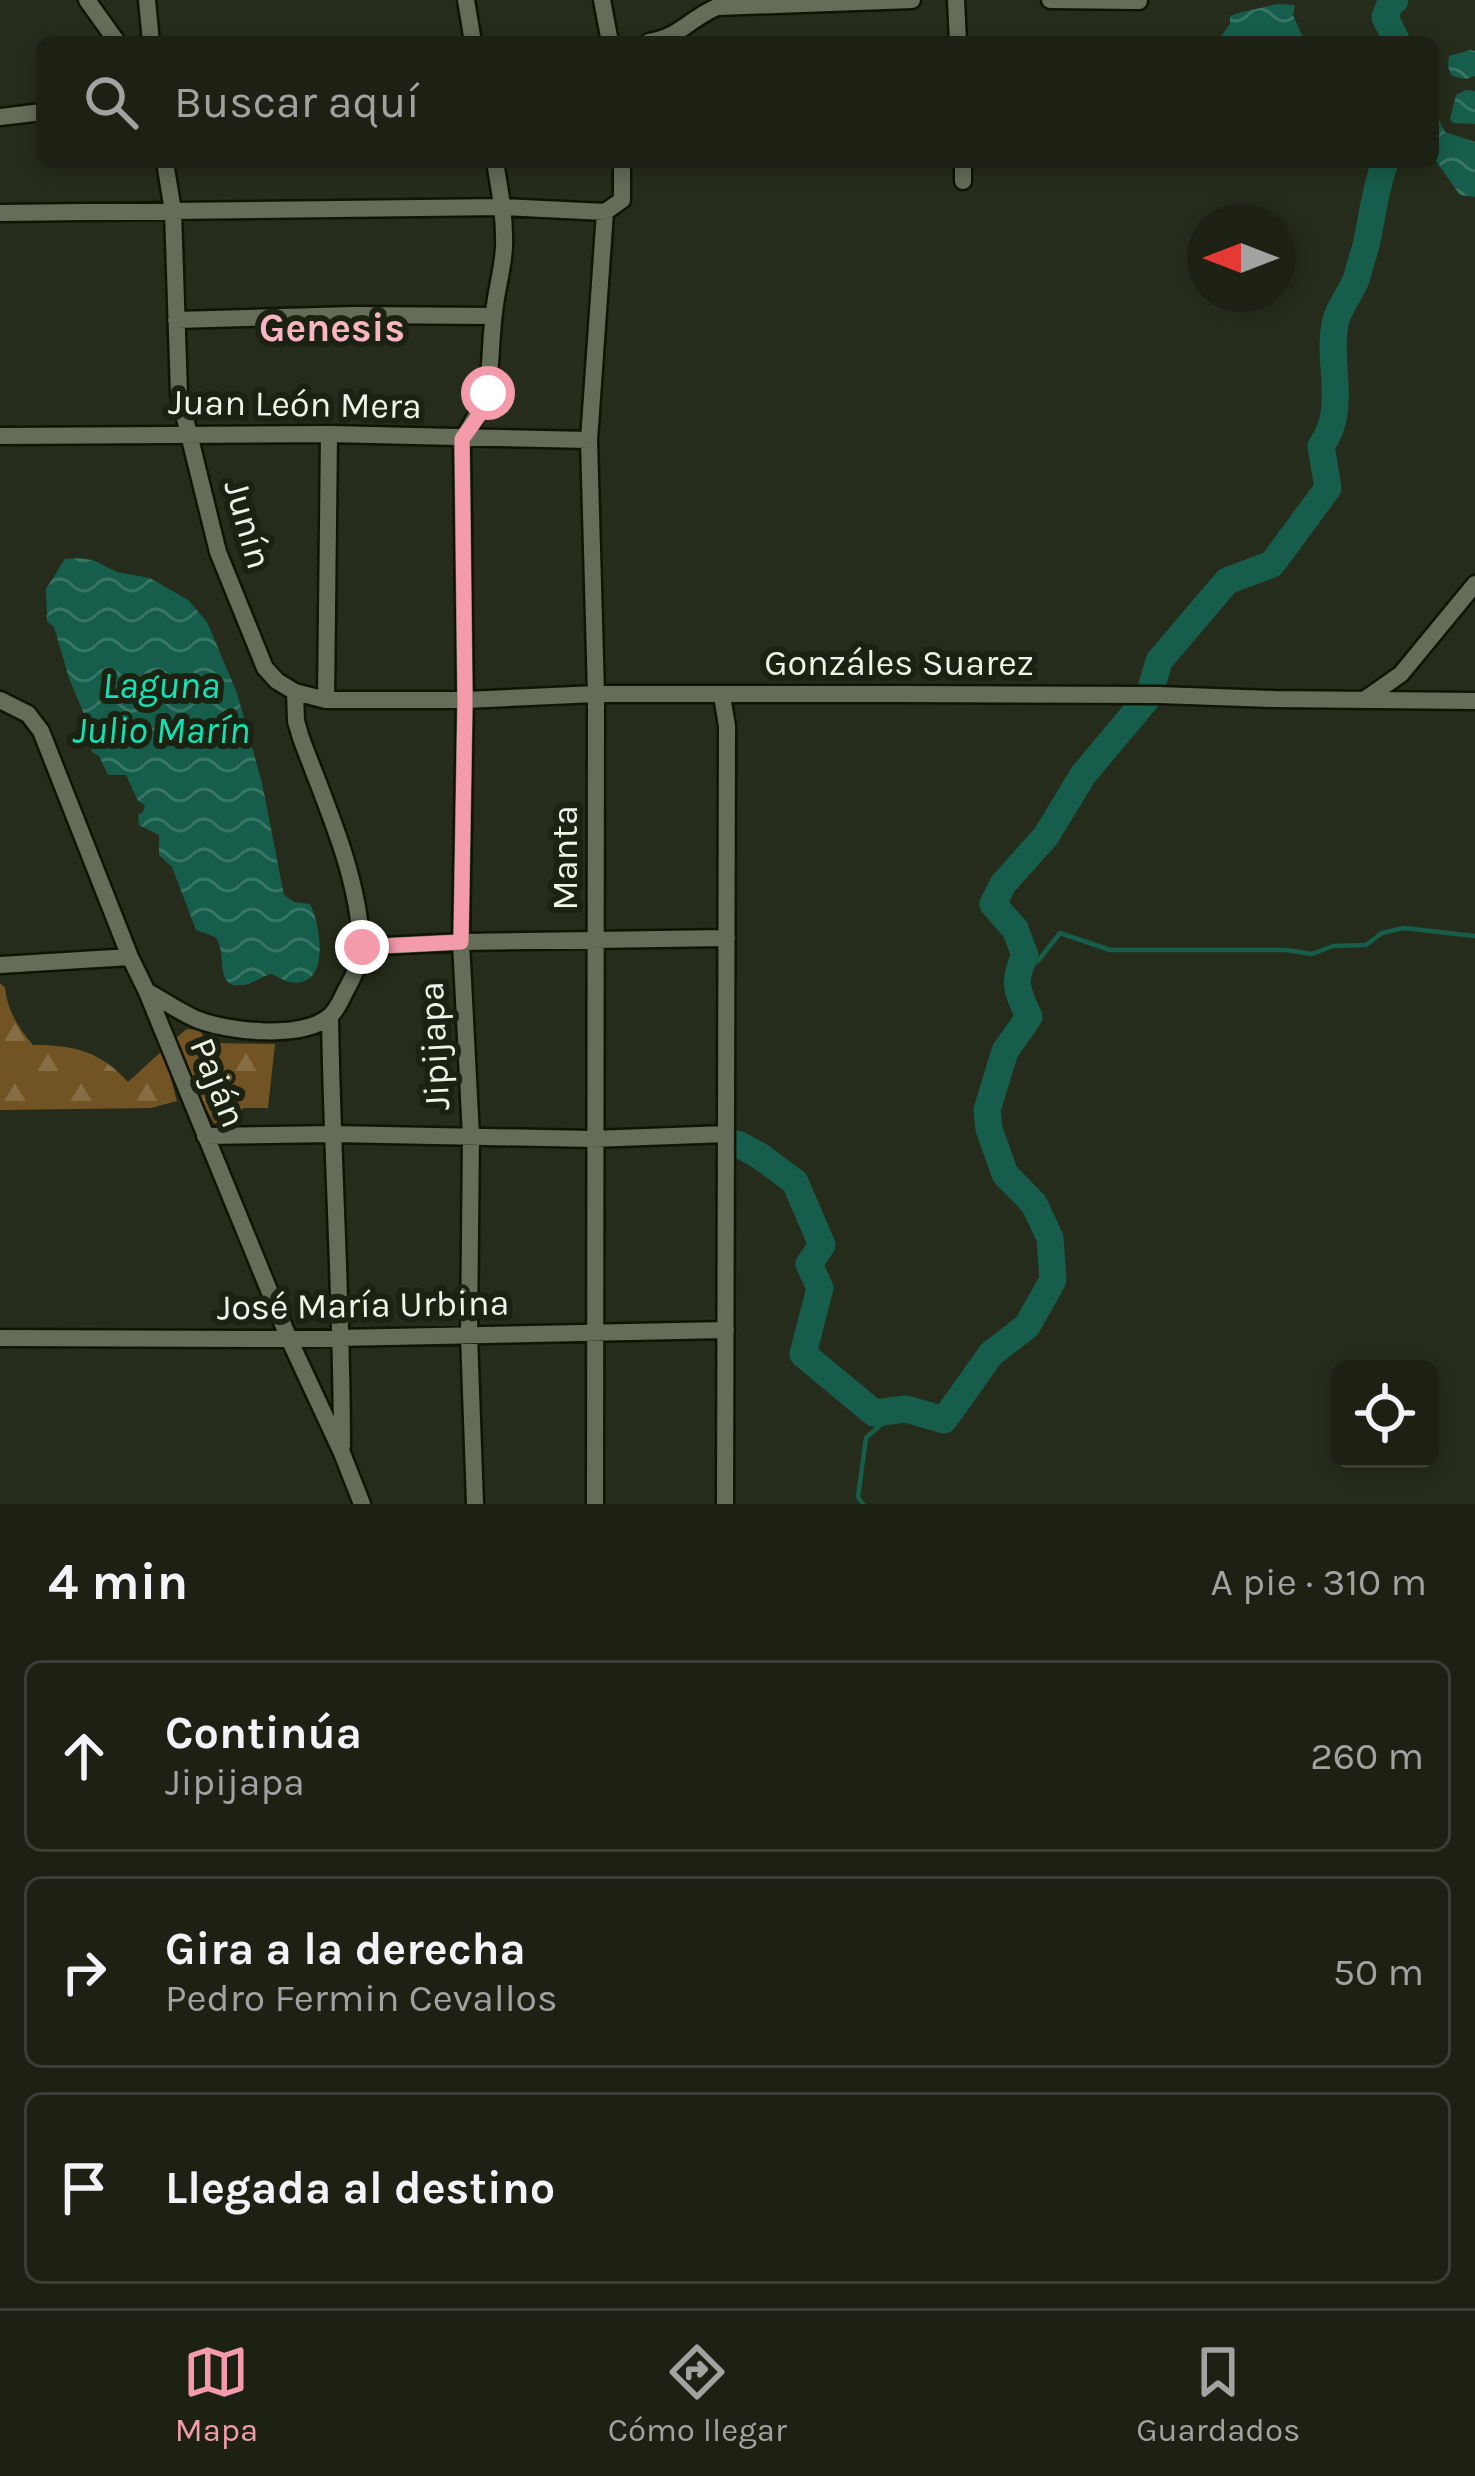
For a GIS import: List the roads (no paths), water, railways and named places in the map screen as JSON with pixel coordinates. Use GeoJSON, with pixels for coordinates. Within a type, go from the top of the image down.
{"type":"FeatureCollection","features":[{"type":"Feature","properties":{"kind":"street"},"geometry":{"type":"LineString","coordinates":[[87,0],[113,36]]}},
{"type":"Feature","properties":{"kind":"street"},"geometry":{"type":"LineString","coordinates":[[147,0],[150,36]]}},
{"type":"Feature","properties":{"kind":"street"},"geometry":{"type":"LineString","coordinates":[[466,0],[472,36]]}},
{"type":"Feature","properties":{"kind":"street"},"geometry":{"type":"LineString","coordinates":[[602,0],[609,36]]}},
{"type":"Feature","properties":{"kind":"street"},"geometry":{"type":"LineString","coordinates":[[675,36],[698,15],[717,7],[912,0]]}},
{"type":"Feature","properties":{"kind":"street"},"geometry":{"type":"LineString","coordinates":[[956,0],[958,36]]}},
{"type":"Feature","properties":{"kind":"street"},"geometry":{"type":"LineString","coordinates":[[1050,0],[1138,1]]}},
{"type":"Feature","properties":{"kind":"street"},"geometry":{"type":"LineString","coordinates":[[0,117],[36,113]]}},
{"type":"Feature","properties":{"kind":"street","name":"Junín"},"geometry":{"type":"LineString","coordinates":[[166,168],[173,211],[179,394],[218,552],[265,668],[277,681]]}},
{"type":"Feature","properties":{"kind":"street","name":"Jipijapa"},"geometry":{"type":"LineString","coordinates":[[475,1504],[469,1336],[471,1136],[461,942],[462,439],[488,393],[493,316],[504,251],[496,168]]}},
{"type":"Feature","properties":{"kind":"street"},"geometry":{"type":"LineString","coordinates":[[0,213],[503,207],[605,212],[622,200],[622,168]]}},
{"type":"Feature","properties":{"kind":"street","name":"Manta"},"geometry":{"type":"LineString","coordinates":[[595,1504],[596,694],[589,440],[605,212]]}},
{"type":"Feature","properties":{"kind":"street"},"geometry":{"type":"LineString","coordinates":[[176,320],[493,316]]}},
{"type":"Feature","properties":{"kind":"street"},"geometry":{"type":"LineString","coordinates":[[326,700],[329,434]]}},
{"type":"Feature","properties":{"kind":"street","name":"Juan León Mera"},"geometry":{"type":"LineString","coordinates":[[0,436],[329,434],[589,440]]}},
{"type":"Feature","properties":{"kind":"street"},"geometry":{"type":"LineString","coordinates":[[1364,700],[1401,674],[1475,584]]}},
{"type":"Feature","properties":{"kind":"street","name":"Gonzáles Suarez"},"geometry":{"type":"LineString","coordinates":[[277,681],[295,692],[326,700],[596,694],[1159,694],[1475,700]]}},
{"type":"Feature","properties":{"kind":"street"},"geometry":{"type":"LineString","coordinates":[[295,692],[296,721],[355,892],[362,947],[350,984],[330,1016],[342,1453]]}},
{"type":"Feature","properties":{"kind":"street"},"geometry":{"type":"LineString","coordinates":[[722,695],[727,726],[725,1504]]}},
{"type":"Feature","properties":{"kind":"street","name":"Paján"},"geometry":{"type":"LineString","coordinates":[[0,700],[28,714],[41,730],[130,957],[362,1504]]}},
{"type":"Feature","properties":{"kind":"street"},"geometry":{"type":"LineString","coordinates":[[362,947],[727,938]]}},
{"type":"Feature","properties":{"kind":"street"},"geometry":{"type":"LineString","coordinates":[[0,965],[130,957]]}},
{"type":"Feature","properties":{"kind":"street"},"geometry":{"type":"LineString","coordinates":[[147,992],[196,1019],[239,1030],[302,1027],[330,1016]]}},
{"type":"Feature","properties":{"kind":"street"},"geometry":{"type":"LineString","coordinates":[[205,1136],[726,1134]]}},
{"type":"Feature","properties":{"kind":"street","name":"José María Urbina"},"geometry":{"type":"LineString","coordinates":[[0,1338],[289,1339],[726,1330]]}},
{"type":"Feature","properties":{"kind":"water"},"geometry":{"type":"Polygon","coordinates":[[[1279,4],[1295,5],[1293,15],[1302,36],[1221,36],[1230,16],[1279,4]]]}},
{"type":"Feature","properties":{"kind":"water"},"geometry":{"type":"Polygon","coordinates":[[[1475,51],[1475,76],[1452,76],[1449,56],[1475,51]]]}},
{"type":"Feature","properties":{"kind":"water"},"geometry":{"type":"Polygon","coordinates":[[[1475,91],[1475,124],[1453,123],[1456,95],[1475,91]]]}},
{"type":"Feature","properties":{"kind":"water"},"geometry":{"type":"Polygon","coordinates":[[[1439,120],[1445,132],[1475,142],[1475,197],[1460,195],[1439,165],[1439,120]]]}},
{"type":"Feature","properties":{"kind":"water","name":"Laguna Julio Marín"},"geometry":{"type":"Polygon","coordinates":[[[82,558],[150,578],[188,600],[207,622],[237,693],[262,783],[284,895],[310,904],[314,914],[319,954],[312,976],[303,982],[271,974],[245,985],[227,981],[219,943],[196,930],[172,867],[159,855],[159,835],[139,825],[138,815],[145,805],[138,801],[126,775],[108,775],[92,752],[91,731],[54,627],[47,621],[46,589],[65,559],[82,558]]]}},
{"type":"Feature","properties":{"kind":"waterway"},"geometry":{"type":"LineString","coordinates":[[1394,36],[1385,17],[1395,0]]}},
{"type":"Feature","properties":{"kind":"waterway"},"geometry":{"type":"LineString","coordinates":[[738,1144],[795,1182],[822,1245],[809,1264],[820,1288],[803,1354],[874,1413],[906,1409],[944,1420],[991,1354],[1027,1326],[1053,1280],[1050,1238],[1034,1204],[1005,1174],[989,1129],[987,1110],[1005,1051],[1029,1017],[1018,986],[1025,955],[1015,929],[993,904],[1003,884],[1046,836],[1083,775],[1149,696],[1159,661],[1227,581],[1272,564],[1328,488],[1321,446],[1335,402],[1335,324],[1356,279],[1383,168]]}},
{"type":"Feature","properties":{"kind":"waterway"},"geometry":{"type":"LineString","coordinates":[[1017,973],[1038,961],[1060,933],[1110,950],[1312,954],[1333,946],[1366,945],[1382,933],[1404,928],[1475,936]]}},
{"type":"Feature","properties":{"kind":"waterway"},"geometry":{"type":"LineString","coordinates":[[863,1504],[858,1497],[866,1438],[906,1409]]}},
{"type":"Feature","properties":{"kind":"district","name":"Genesis"},"geometry":{"type":"Point","coordinates":[332,327]}}]}
